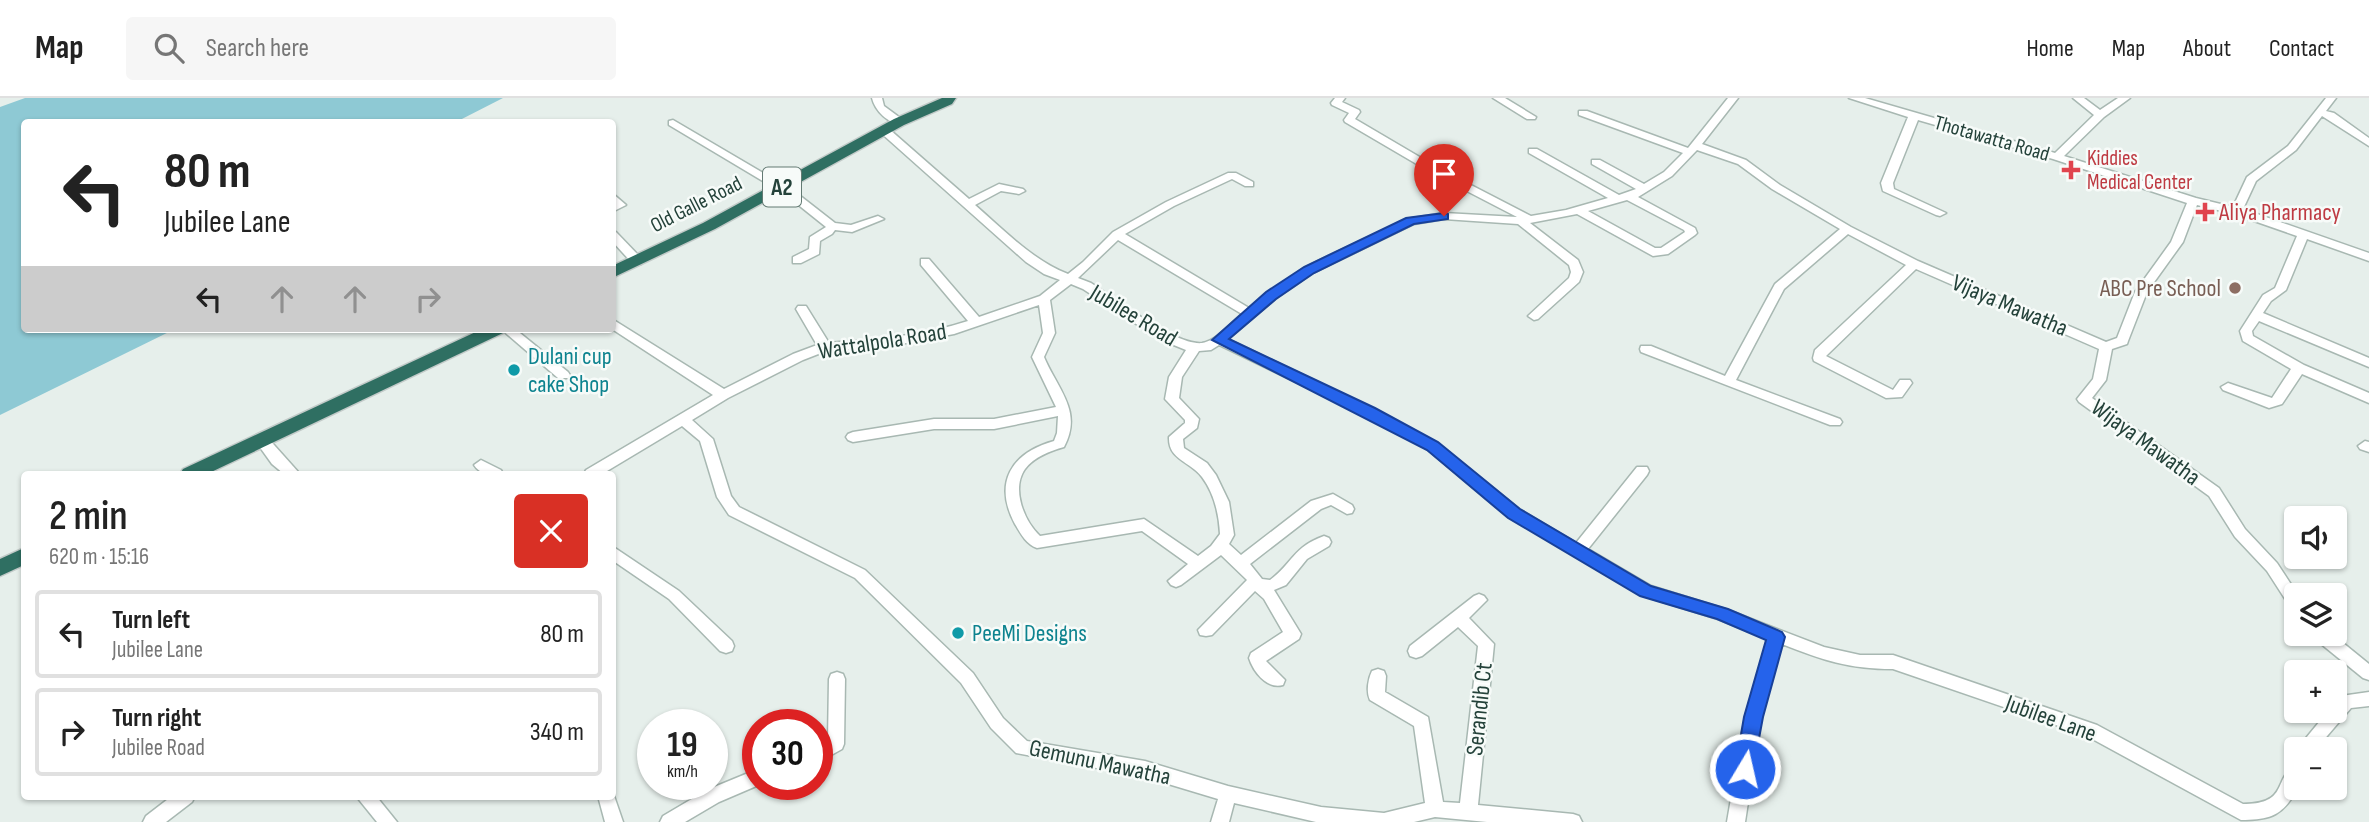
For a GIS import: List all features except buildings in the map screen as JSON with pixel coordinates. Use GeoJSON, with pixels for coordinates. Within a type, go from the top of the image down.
{"type":"FeatureCollection","features":[{"type":"Feature","properties":{"kind":"highway","name":"Old Galle Road"},"geometry":{"type":"LineString","coordinates":[[616,271],[781,188],[946,99]]}},
{"type":"Feature","properties":{"kind":"highway"},"geometry":{"type":"LineString","coordinates":[[196,471],[488,333]]}},
{"type":"Feature","properties":{"kind":"highway"},"geometry":{"type":"LineString","coordinates":[[0,568],[21,558]]}},
{"type":"Feature","properties":{"kind":"street"},"geometry":{"type":"LineString","coordinates":[[877,98],[879,107],[900,122]]}},
{"type":"Feature","properties":{"kind":"street"},"geometry":{"type":"LineString","coordinates":[[1340,98],[1336,103],[1355,112],[1349,120],[1525,219],[1574,263],[1577,272],[1575,279],[1534,316]]}},
{"type":"Feature","properties":{"kind":"street"},"geometry":{"type":"LineString","coordinates":[[1498,98],[1531,117]]}},
{"type":"Feature","properties":{"kind":"street","name":"Jubilee Road"},"geometry":{"type":"LineString","coordinates":[[885,131],[1030,259],[1068,280],[1087,286],[1163,336],[1195,347],[1206,346],[1219,340],[1309,270],[1411,221],[1444,216],[1525,219],[1578,210],[1623,198],[1668,174],[1733,98]]}},
{"type":"Feature","properties":{"kind":"street","name":"Thotawatta Road"},"geometry":{"type":"LineString","coordinates":[[1854,98],[2057,157],[2193,201],[2237,211],[2369,257]]}},
{"type":"Feature","properties":{"kind":"street"},"geometry":{"type":"LineString","coordinates":[[2078,98],[2100,114]]}},
{"type":"Feature","properties":{"kind":"street"},"geometry":{"type":"LineString","coordinates":[[2057,157],[2100,114],[2126,98]]}},
{"type":"Feature","properties":{"kind":"street"},"geometry":{"type":"LineString","coordinates":[[2237,211],[2251,179],[2292,148],[2331,98]]}},
{"type":"Feature","properties":{"kind":"street"},"geometry":{"type":"LineString","coordinates":[[2320,112],[2330,115],[2369,143]]}},
{"type":"Feature","properties":{"kind":"street","name":"Vijaya Mawatha"},"geometry":{"type":"LineString","coordinates":[[1583,113],[1742,162],[1776,187],[1914,264],[2106,347]]}},
{"type":"Feature","properties":{"kind":"street"},"geometry":{"type":"LineString","coordinates":[[1914,116],[1887,183],[1889,191],[1940,213]]}},
{"type":"Feature","properties":{"kind":"street"},"geometry":{"type":"LineString","coordinates":[[673,123],[781,188],[832,226],[852,229],[878,219]]}},
{"type":"Feature","properties":{"kind":"street"},"geometry":{"type":"LineString","coordinates":[[1533,151],[1623,198],[1689,228],[1691,233],[1664,251],[1653,252],[1578,210]]}},
{"type":"Feature","properties":{"kind":"street"},"geometry":{"type":"LineString","coordinates":[[1596,162],[1644,188]]}},
{"type":"Feature","properties":{"kind":"street","name":"Wattalpola Road"},"geometry":{"type":"LineString","coordinates":[[596,471],[723,395],[797,357],[825,347],[885,343],[977,324],[1044,299],[1087,265],[1117,234],[1170,204],[1232,175],[1250,184]]}},
{"type":"Feature","properties":{"kind":"street"},"geometry":{"type":"LineString","coordinates":[[967,205],[999,187],[1019,191]]}},
{"type":"Feature","properties":{"kind":"street"},"geometry":{"type":"LineString","coordinates":[[2106,347],[2122,341],[2141,292],[2177,242],[2193,201]]}},
{"type":"Feature","properties":{"kind":"street"},"geometry":{"type":"LineString","coordinates":[[797,260],[815,251],[814,239],[828,232],[832,226]]}},
{"type":"Feature","properties":{"kind":"street"},"geometry":{"type":"LineString","coordinates":[[1728,382],[1779,287],[1847,229]]}},
{"type":"Feature","properties":{"kind":"street"},"geometry":{"type":"LineString","coordinates":[[1117,234],[1250,314]]}},
{"type":"Feature","properties":{"kind":"street"},"geometry":{"type":"LineString","coordinates":[[2303,234],[2280,290],[2267,298],[2246,331],[2247,338],[2299,368],[2369,398]]}},
{"type":"Feature","properties":{"kind":"street"},"geometry":{"type":"LineString","coordinates":[[616,238],[637,261]]}},
{"type":"Feature","properties":{"kind":"street"},"geometry":{"type":"LineString","coordinates":[[925,262],[977,324]]}},
{"type":"Feature","properties":{"kind":"street"},"geometry":{"type":"LineString","coordinates":[[1905,383],[1897,394],[1891,395],[1819,358],[1819,353],[1914,264]]}},
{"type":"Feature","properties":{"kind":"street"},"geometry":{"type":"LineString","coordinates":[[1044,299],[1049,333],[1038,357],[1064,410],[1065,434],[1059,444],[1041,449],[1017,469],[1013,484],[1016,508],[1031,537],[1037,542],[1144,525],[1199,564]]}},
{"type":"Feature","properties":{"kind":"street"},"geometry":{"type":"LineString","coordinates":[[803,309],[825,347]]}},
{"type":"Feature","properties":{"kind":"street"},"geometry":{"type":"LineString","coordinates":[[2256,315],[2369,363]]}},
{"type":"Feature","properties":{"kind":"street"},"geometry":{"type":"LineString","coordinates":[[616,326],[723,395]]}},
{"type":"Feature","properties":{"kind":"street"},"geometry":{"type":"LineString","coordinates":[[512,333],[563,375]]}},
{"type":"Feature","properties":{"kind":"street","name":"Jubilee Lane"},"geometry":{"type":"LineString","coordinates":[[1219,340],[1369,412],[1432,446],[1514,513],[1646,592],[1722,614],[1822,653],[1860,662],[1893,663],[2091,730],[2237,817],[2267,813],[2280,805],[2284,798]]}},
{"type":"Feature","properties":{"kind":"street"},"geometry":{"type":"LineString","coordinates":[[1176,582],[1220,545],[1227,535],[1227,523],[1205,470],[1178,452],[1175,445],[1176,437],[1192,425],[1192,419],[1172,399],[1172,384],[1178,370],[1195,347]]}},
{"type":"Feature","properties":{"kind":"street","name":"Wijaya Mawatha"},"geometry":{"type":"LineString","coordinates":[[2106,347],[2099,380],[2084,399],[2214,492],[2240,533],[2272,567],[2284,586]]}},
{"type":"Feature","properties":{"kind":"street"},"geometry":{"type":"LineString","coordinates":[[1646,349],[1835,422]]}},
{"type":"Feature","properties":{"kind":"street"},"geometry":{"type":"LineString","coordinates":[[2228,387],[2269,403],[2277,401],[2299,368]]}},
{"type":"Feature","properties":{"kind":"street"},"geometry":{"type":"LineString","coordinates":[[853,437],[934,424],[994,424],[1064,410]]}},
{"type":"Feature","properties":{"kind":"street","name":"Gemunu Mawatha"},"geometry":{"type":"LineString","coordinates":[[682,419],[706,439],[724,497],[734,511],[860,574],[967,678],[997,723],[1022,748],[1145,769],[1228,793],[1321,815],[1384,821],[1435,809],[1573,822]]}},
{"type":"Feature","properties":{"kind":"street"},"geometry":{"type":"LineString","coordinates":[[261,439],[290,471]]}},
{"type":"Feature","properties":{"kind":"street"},"geometry":{"type":"LineString","coordinates":[[481,465],[491,471]]}},
{"type":"Feature","properties":{"kind":"street"},"geometry":{"type":"LineString","coordinates":[[1578,551],[1642,471]]}},
{"type":"Feature","properties":{"kind":"street"},"geometry":{"type":"LineString","coordinates":[[1240,564],[1316,505],[1333,499],[1347,509]]}},
{"type":"Feature","properties":{"kind":"street"},"geometry":{"type":"LineString","coordinates":[[1255,582],[1264,586],[1278,583],[1287,576],[1297,559],[1324,542]]}},
{"type":"Feature","properties":{"kind":"street"},"geometry":{"type":"LineString","coordinates":[[1220,545],[1269,595],[1293,634],[1257,658],[1260,668],[1277,680]]}},
{"type":"Feature","properties":{"kind":"street"},"geometry":{"type":"LineString","coordinates":[[616,555],[674,595],[726,646]]}},
{"type":"Feature","properties":{"kind":"street"},"geometry":{"type":"LineString","coordinates":[[1206,630],[1255,582]]}},
{"type":"Feature","properties":{"kind":"street"},"geometry":{"type":"LineString","coordinates":[[1416,651],[1479,600]]}},
{"type":"Feature","properties":{"kind":"street","name":"Serandib Ct"},"geometry":{"type":"LineString","coordinates":[[1458,618],[1486,644],[1468,812]]}},
{"type":"Feature","properties":{"kind":"street"},"geometry":{"type":"LineString","coordinates":[[1737,822],[1753,717],[1776,637]]}},
{"type":"Feature","properties":{"kind":"street"},"geometry":{"type":"LineString","coordinates":[[2336,646],[2369,673]]}},
{"type":"Feature","properties":{"kind":"street"},"geometry":{"type":"LineString","coordinates":[[1378,676],[1376,695],[1422,722],[1435,809]]}},
{"type":"Feature","properties":{"kind":"street"},"geometry":{"type":"LineString","coordinates":[[833,746],[836,744],[837,679]]}},
{"type":"Feature","properties":{"kind":"street"},"geometry":{"type":"LineString","coordinates":[[2316,737],[2347,701],[2369,699]]}},
{"type":"Feature","properties":{"kind":"street"},"geometry":{"type":"LineString","coordinates":[[669,822],[713,796],[742,784]]}},
{"type":"Feature","properties":{"kind":"street"},"geometry":{"type":"LineString","coordinates":[[1220,822],[1228,793]]}},
{"type":"Feature","properties":{"kind":"street"},"geometry":{"type":"LineString","coordinates":[[152,822],[181,800]]}},
{"type":"Feature","properties":{"kind":"street"},"geometry":{"type":"LineString","coordinates":[[369,800],[388,822]]}},
{"type":"Feature","properties":{"kind":"street"},"geometry":{"type":"LineString","coordinates":[[608,800],[614,822]]}},
{"type":"Feature","properties":{"kind":"water"},"geometry":{"type":"Polygon","coordinates":[[[25,98],[503,98],[462,119],[21,119],[21,333],[167,333],[0,415],[0,107],[25,98]]]}},
{"type":"Feature","properties":{"kind":"place","name":"Kiddies Medical Center"},"geometry":{"type":"Point","coordinates":[2071,170]}},
{"type":"Feature","properties":{"kind":"place","name":"Aliya Pharmacy"},"geometry":{"type":"Point","coordinates":[2205,212]}},
{"type":"Feature","properties":{"kind":"place","name":"ABC Pre School"},"geometry":{"type":"Point","coordinates":[2235,288]}},
{"type":"Feature","properties":{"kind":"place","name":"Dulani cup cake Shop"},"geometry":{"type":"Point","coordinates":[514,370]}},
{"type":"Feature","properties":{"kind":"place","name":"PeeMi Designs"},"geometry":{"type":"Point","coordinates":[958,633]}},
{"type":"Feature","properties":{"kind":"route"},"geometry":{"type":"LineString","coordinates":[[1444,216],[1411,221],[1309,270],[1271,296],[1219,340],[1369,412],[1432,446],[1514,513],[1646,592],[1722,614],[1776,637],[1753,717],[1745,769]]}}]}
